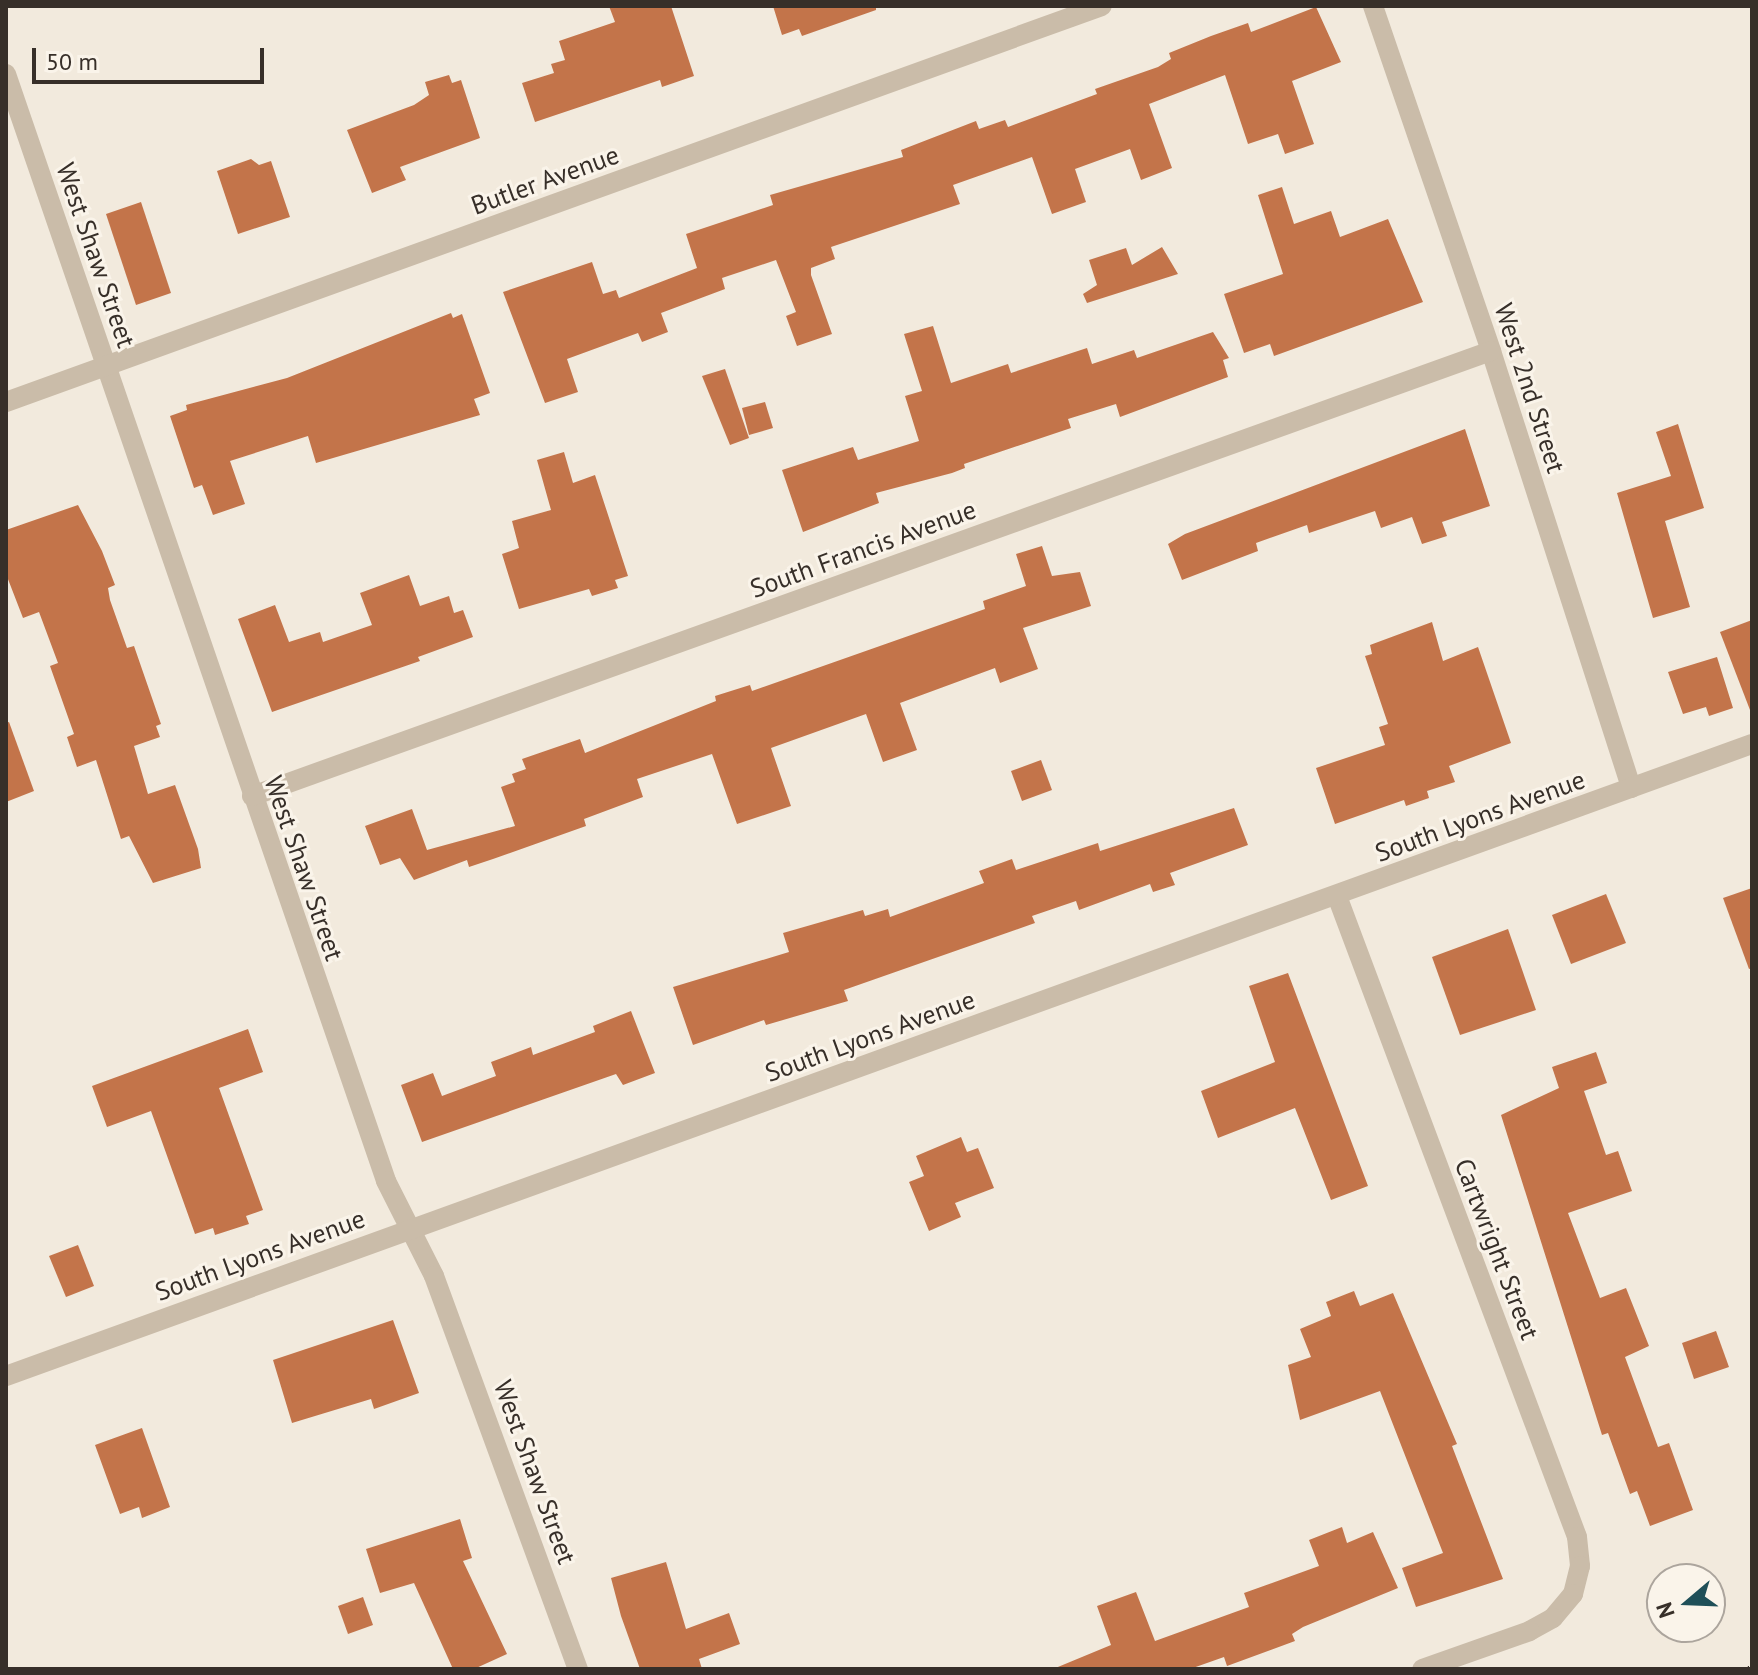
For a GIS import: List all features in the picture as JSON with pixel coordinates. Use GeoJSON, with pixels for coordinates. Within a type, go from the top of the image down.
{"type":"FeatureCollection","features":[{"type":"Feature","properties":{"kind":"street","name":"Butler Avenue"},"geometry":{"type":"LineString","coordinates":[[6,402],[1102,6]]}},
{"type":"Feature","properties":{"kind":"street","name":"West 2nd Street"},"geometry":{"type":"LineString","coordinates":[[1373,6],[1491,351],[1631,788]]}},
{"type":"Feature","properties":{"kind":"street","name":"West Shaw Street"},"geometry":{"type":"LineString","coordinates":[[6,74],[386,1181],[434,1276],[578,1669]]}},
{"type":"Feature","properties":{"kind":"street","name":"South Francis Avenue"},"geometry":{"type":"LineString","coordinates":[[252,796],[1491,351]]}},
{"type":"Feature","properties":{"kind":"street","name":"South Lyons Avenue"},"geometry":{"type":"LineString","coordinates":[[6,1376],[1752,744]]}},
{"type":"Feature","properties":{"kind":"street","name":"Cartwright Street"},"geometry":{"type":"LineString","coordinates":[[1337,896],[1577,1537],[1580,1566],[1573,1594],[1553,1618],[1530,1631],[1422,1669]]}},
{"type":"Feature","properties":{"kind":"building"},"geometry":{"type":"Polygon","coordinates":[[[609,6],[671,6],[694,76],[662,87],[660,80],[535,122],[522,83],[554,73],[551,64],[565,60],[559,41],[615,22],[609,6]]]}},
{"type":"Feature","properties":{"kind":"building"},"geometry":{"type":"Polygon","coordinates":[[[773,6],[876,6],[876,10],[802,36],[799,29],[782,35],[773,6]]]}},
{"type":"Feature","properties":{"kind":"building"},"geometry":{"type":"Polygon","coordinates":[[[1316,7],[1341,62],[1292,81],[1314,144],[1285,154],[1278,134],[1248,144],[1225,75],[1149,104],[1172,168],[1141,180],[1130,149],[1075,169],[1086,202],[1052,214],[1032,157],[953,185],[960,204],[831,247],[835,259],[811,268],[811,275],[832,334],[797,346],[786,316],[796,312],[776,260],[722,278],[725,289],[661,313],[668,332],[642,342],[638,333],[567,359],[578,392],[545,403],[503,292],[592,262],[603,294],[616,290],[619,298],[697,268],[686,234],[773,205],[770,195],[903,157],[901,150],[976,121],[979,129],[1005,120],[1008,127],[1097,94],[1095,89],[1158,67],[1171,59],[1169,53],[1211,36],[1248,23],[1251,32],[1316,7]]]}},
{"type":"Feature","properties":{"kind":"building"},"geometry":{"type":"Polygon","coordinates":[[[449,75],[452,83],[461,80],[480,138],[400,167],[406,180],[372,193],[347,130],[414,105],[429,95],[425,82],[449,75]]]}},
{"type":"Feature","properties":{"kind":"building"},"geometry":{"type":"Polygon","coordinates":[[[251,159],[259,165],[271,161],[290,217],[238,234],[217,171],[251,159]]]}},
{"type":"Feature","properties":{"kind":"building"},"geometry":{"type":"Polygon","coordinates":[[[1282,187],[1294,224],[1331,211],[1340,237],[1388,219],[1423,302],[1274,356],[1270,344],[1244,353],[1224,294],[1283,274],[1258,195],[1282,187]]]}},
{"type":"Feature","properties":{"kind":"building"},"geometry":{"type":"Polygon","coordinates":[[[141,202],[171,293],[136,305],[106,214],[141,202]]]}},
{"type":"Feature","properties":{"kind":"building"},"geometry":{"type":"Polygon","coordinates":[[[1162,247],[1178,274],[1087,303],[1083,294],[1097,285],[1089,260],[1126,248],[1132,265],[1162,247]]]}},
{"type":"Feature","properties":{"kind":"building"},"geometry":{"type":"Polygon","coordinates":[[[451,313],[453,318],[462,314],[490,393],[474,399],[480,415],[316,463],[308,436],[230,461],[245,504],[213,515],[202,485],[194,488],[170,416],[187,410],[186,405],[287,378],[451,313]]]}},
{"type":"Feature","properties":{"kind":"building"},"geometry":{"type":"Polygon","coordinates":[[[933,326],[951,383],[1008,364],[1011,373],[1087,348],[1092,364],[1134,350],[1137,358],[1213,332],[1229,358],[1223,360],[1228,377],[1120,417],[1116,404],[1068,419],[1071,428],[964,464],[965,468],[952,473],[876,493],[879,503],[803,532],[782,470],[853,447],[858,460],[919,441],[905,396],[922,391],[904,334],[933,326]]]}},
{"type":"Feature","properties":{"kind":"building"},"geometry":{"type":"Polygon","coordinates":[[[725,369],[749,438],[730,445],[702,376],[725,369]]]}},
{"type":"Feature","properties":{"kind":"building"},"geometry":{"type":"Polygon","coordinates":[[[765,402],[773,428],[749,435],[742,408],[765,402]]]}},
{"type":"Feature","properties":{"kind":"building"},"geometry":{"type":"Polygon","coordinates":[[[1678,424],[1704,508],[1665,521],[1690,607],[1653,618],[1617,493],[1671,476],[1656,432],[1678,424]]]}},
{"type":"Feature","properties":{"kind":"building"},"geometry":{"type":"Polygon","coordinates":[[[1465,429],[1490,506],[1442,522],[1447,536],[1422,544],[1412,517],[1381,528],[1375,511],[1309,533],[1307,525],[1256,543],[1258,551],[1182,580],[1168,544],[1185,534],[1465,429]]]}},
{"type":"Feature","properties":{"kind":"building"},"geometry":{"type":"Polygon","coordinates":[[[564,452],[573,483],[595,475],[628,576],[615,580],[618,588],[592,596],[589,589],[519,609],[502,554],[519,548],[512,521],[551,510],[537,460],[564,452]]]}},
{"type":"Feature","properties":{"kind":"building"},"geometry":{"type":"Polygon","coordinates":[[[78,505],[102,551],[115,585],[108,588],[110,600],[127,648],[134,646],[161,724],[156,726],[160,737],[134,746],[148,794],[175,785],[198,849],[201,868],[153,883],[129,836],[121,839],[96,760],[77,767],[67,737],[74,734],[50,666],[58,663],[39,612],[23,618],[6,574],[6,530],[78,505]]]}},
{"type":"Feature","properties":{"kind":"building"},"geometry":{"type":"Polygon","coordinates":[[[1042,546],[1052,576],[1080,572],[1091,606],[1023,628],[1038,669],[1000,683],[995,668],[900,703],[917,750],[883,762],[866,714],[771,748],[791,806],[737,824],[712,754],[637,779],[643,797],[584,819],[586,826],[493,859],[469,867],[467,860],[414,880],[400,858],[380,865],[365,826],[412,809],[427,850],[515,826],[501,787],[515,782],[512,774],[526,769],[522,759],[580,739],[585,753],[716,701],[715,696],[750,685],[752,691],[985,609],[983,601],[1026,586],[1016,554],[1042,546]]]}},
{"type":"Feature","properties":{"kind":"building"},"geometry":{"type":"Polygon","coordinates":[[[409,575],[420,606],[449,596],[454,613],[463,610],[473,637],[418,657],[420,661],[272,712],[238,619],[275,605],[289,642],[320,632],[323,642],[372,625],[360,593],[409,575]]]}},
{"type":"Feature","properties":{"kind":"building"},"geometry":{"type":"Polygon","coordinates":[[[1752,620],[1752,709],[1750,710],[1720,632],[1752,620]]]}},
{"type":"Feature","properties":{"kind":"building"},"geometry":{"type":"Polygon","coordinates":[[[1432,622],[1443,661],[1478,647],[1511,743],[1449,766],[1455,782],[1427,791],[1429,798],[1406,806],[1404,800],[1335,824],[1316,768],[1385,745],[1379,727],[1388,724],[1365,656],[1372,654],[1370,645],[1432,622]]]}},
{"type":"Feature","properties":{"kind":"building"},"geometry":{"type":"Polygon","coordinates":[[[1717,657],[1733,708],[1709,716],[1706,707],[1683,714],[1668,672],[1717,657]]]}},
{"type":"Feature","properties":{"kind":"building"},"geometry":{"type":"Polygon","coordinates":[[[9,722],[34,791],[6,802],[6,723],[9,722]]]}},
{"type":"Feature","properties":{"kind":"building"},"geometry":{"type":"Polygon","coordinates":[[[1041,760],[1052,790],[1022,801],[1011,771],[1041,760]]]}},
{"type":"Feature","properties":{"kind":"building"},"geometry":{"type":"Polygon","coordinates":[[[1234,808],[1248,845],[1170,873],[1175,885],[1153,892],[1150,884],[1079,910],[1076,901],[1032,916],[1035,923],[844,990],[848,1001],[766,1025],[764,1020],[693,1045],[673,987],[789,952],[783,933],[863,910],[865,916],[888,909],[890,917],[984,883],[979,871],[1012,859],[1016,870],[1098,843],[1100,851],[1234,808]]]}},
{"type":"Feature","properties":{"kind":"building"},"geometry":{"type":"Polygon","coordinates":[[[1752,888],[1752,968],[1749,969],[1723,898],[1752,888]]]}},
{"type":"Feature","properties":{"kind":"building"},"geometry":{"type":"Polygon","coordinates":[[[1606,894],[1626,943],[1571,964],[1552,915],[1606,894]]]}},
{"type":"Feature","properties":{"kind":"building"},"geometry":{"type":"Polygon","coordinates":[[[1508,929],[1536,1010],[1460,1035],[1432,957],[1508,929]]]}},
{"type":"Feature","properties":{"kind":"building"},"geometry":{"type":"Polygon","coordinates":[[[1288,973],[1368,1186],[1331,1200],[1295,1108],[1218,1138],[1201,1091],[1275,1062],[1249,986],[1288,973]]]}},
{"type":"Feature","properties":{"kind":"building"},"geometry":{"type":"Polygon","coordinates":[[[631,1011],[655,1073],[623,1085],[616,1074],[422,1142],[401,1085],[433,1073],[442,1096],[496,1076],[491,1062],[531,1047],[533,1055],[595,1032],[593,1026],[631,1011]]]}},
{"type":"Feature","properties":{"kind":"building"},"geometry":{"type":"Polygon","coordinates":[[[248,1029],[263,1072],[219,1088],[263,1210],[246,1216],[249,1224],[215,1235],[213,1228],[195,1234],[151,1111],[107,1127],[92,1086],[248,1029]]]}},
{"type":"Feature","properties":{"kind":"building"},"geometry":{"type":"Polygon","coordinates":[[[1596,1052],[1607,1083],[1584,1091],[1606,1155],[1618,1151],[1632,1191],[1568,1213],[1600,1298],[1626,1288],[1649,1346],[1625,1357],[1658,1447],[1669,1443],[1693,1510],[1650,1526],[1637,1491],[1630,1494],[1608,1433],[1602,1435],[1501,1115],[1559,1088],[1552,1067],[1596,1052]]]}},
{"type":"Feature","properties":{"kind":"building"},"geometry":{"type":"Polygon","coordinates":[[[961,1137],[967,1152],[978,1148],[994,1188],[955,1203],[961,1217],[929,1231],[909,1182],[924,1176],[916,1156],[961,1137]]]}},
{"type":"Feature","properties":{"kind":"building"},"geometry":{"type":"Polygon","coordinates":[[[78,1245],[94,1286],[66,1297],[49,1256],[78,1245]]]}},
{"type":"Feature","properties":{"kind":"building"},"geometry":{"type":"Polygon","coordinates":[[[1354,1291],[1360,1306],[1393,1293],[1457,1444],[1452,1446],[1503,1579],[1416,1607],[1402,1568],[1443,1553],[1380,1391],[1300,1420],[1288,1365],[1311,1357],[1300,1329],[1331,1316],[1326,1302],[1354,1291]]]}},
{"type":"Feature","properties":{"kind":"building"},"geometry":{"type":"Polygon","coordinates":[[[393,1320],[419,1393],[374,1409],[371,1399],[292,1423],[273,1360],[393,1320]]]}},
{"type":"Feature","properties":{"kind":"building"},"geometry":{"type":"Polygon","coordinates":[[[1716,1331],[1729,1367],[1694,1379],[1682,1343],[1716,1331]]]}},
{"type":"Feature","properties":{"kind":"building"},"geometry":{"type":"Polygon","coordinates":[[[142,1428],[170,1507],[142,1518],[139,1507],[120,1514],[95,1445],[142,1428]]]}},
{"type":"Feature","properties":{"kind":"building"},"geometry":{"type":"Polygon","coordinates":[[[460,1519],[472,1558],[463,1561],[507,1654],[474,1669],[453,1669],[414,1583],[380,1593],[366,1549],[460,1519]]]}},
{"type":"Feature","properties":{"kind":"building"},"geometry":{"type":"Polygon","coordinates":[[[1342,1527],[1347,1543],[1373,1532],[1398,1588],[1303,1627],[1292,1634],[1295,1641],[1227,1666],[1224,1657],[1190,1669],[1053,1669],[1111,1645],[1097,1606],[1136,1592],[1155,1641],[1249,1607],[1244,1593],[1319,1566],[1309,1540],[1342,1527]]]}},
{"type":"Feature","properties":{"kind":"building"},"geometry":{"type":"Polygon","coordinates":[[[666,1562],[686,1629],[729,1613],[740,1644],[699,1659],[702,1669],[640,1669],[621,1616],[611,1578],[666,1562]]]}},
{"type":"Feature","properties":{"kind":"building"},"geometry":{"type":"Polygon","coordinates":[[[363,1597],[373,1625],[348,1634],[338,1606],[363,1597]]]}},
{"type":"Feature","properties":{"kind":"railway"},"geometry":{"type":"LineString","coordinates":[[1750,1669],[1752,1664]]}}]}
